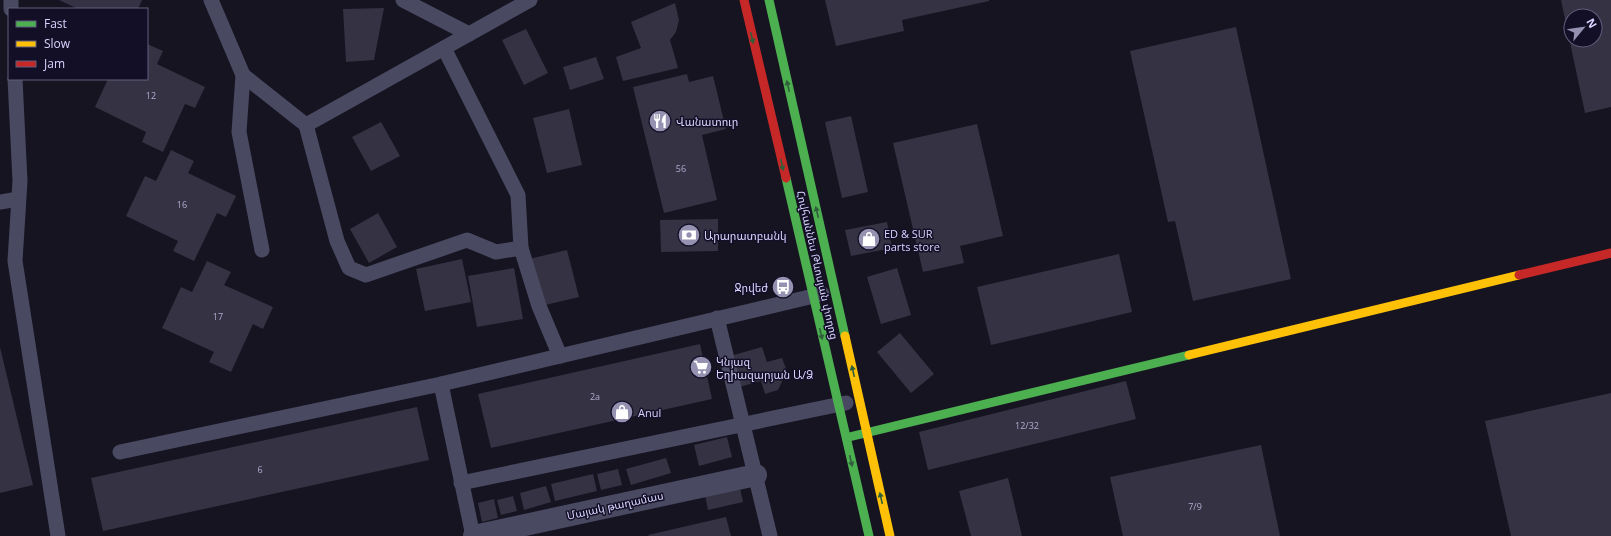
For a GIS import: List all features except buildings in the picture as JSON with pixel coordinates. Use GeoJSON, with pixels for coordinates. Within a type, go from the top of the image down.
{"type":"FeatureCollection","features":[{"type":"Feature","properties":{"kind":"main road","name":"Հովհաննես Թևոսյան փողոց"},"geometry":{"type":"LineString","coordinates":[[744,0],[869,536]]}},
{"type":"Feature","properties":{"kind":"main road","name":"Հովհաննես Թևոսյան փողոց"},"geometry":{"type":"LineString","coordinates":[[769,0],[890,536]]}},
{"type":"Feature","properties":{"kind":"main road"},"geometry":{"type":"LineString","coordinates":[[846,438],[1611,253]]}},
{"type":"Feature","properties":{"kind":"street","name":"Մայակ թաղամաս"},"geometry":{"type":"LineString","coordinates":[[474,536],[756,475]]}},
{"type":"Feature","properties":{"kind":"lane"},"geometry":{"type":"LineString","coordinates":[[211,0],[243,75],[239,132],[262,250]]}},
{"type":"Feature","properties":{"kind":"lane"},"geometry":{"type":"LineString","coordinates":[[403,0],[469,34]]}},
{"type":"Feature","properties":{"kind":"lane"},"geometry":{"type":"LineString","coordinates":[[306,125],[530,0]]}},
{"type":"Feature","properties":{"kind":"lane"},"geometry":{"type":"LineString","coordinates":[[444,48],[518,195],[521,248],[539,306],[560,356]]}},
{"type":"Feature","properties":{"kind":"lane"},"geometry":{"type":"LineString","coordinates":[[243,75],[306,125],[337,241],[349,268],[366,275],[467,240],[496,252],[521,248]]}},
{"type":"Feature","properties":{"kind":"lane"},"geometry":{"type":"LineString","coordinates":[[15,80],[20,181],[15,262],[58,536]]}},
{"type":"Feature","properties":{"kind":"lane"},"geometry":{"type":"LineString","coordinates":[[0,202],[18,198]]}},
{"type":"Feature","properties":{"kind":"lane"},"geometry":{"type":"LineString","coordinates":[[120,452],[440,384],[717,318],[834,292]]}},
{"type":"Feature","properties":{"kind":"lane"},"geometry":{"type":"LineString","coordinates":[[717,318],[770,536]]}},
{"type":"Feature","properties":{"kind":"lane"},"geometry":{"type":"LineString","coordinates":[[440,384],[474,536]]}},
{"type":"Feature","properties":{"kind":"lane"},"geometry":{"type":"LineString","coordinates":[[461,483],[859,400]]}},
{"type":"Feature","properties":{"kind":"traffic: fast"},"geometry":{"type":"LineString","coordinates":[[769,0],[845,336]]}},
{"type":"Feature","properties":{"kind":"traffic: fast"},"geometry":{"type":"LineString","coordinates":[[786,178],[869,536]]}},
{"type":"Feature","properties":{"kind":"traffic: fast"},"geometry":{"type":"LineString","coordinates":[[849,437],[1189,355]]}},
{"type":"Feature","properties":{"kind":"traffic: slow"},"geometry":{"type":"LineString","coordinates":[[1189,355],[1519,275]]}},
{"type":"Feature","properties":{"kind":"traffic: slow"},"geometry":{"type":"LineString","coordinates":[[845,336],[890,536]]}},
{"type":"Feature","properties":{"kind":"traffic: jam"},"geometry":{"type":"LineString","coordinates":[[744,0],[786,178]]}},
{"type":"Feature","properties":{"kind":"traffic: jam"},"geometry":{"type":"LineString","coordinates":[[1519,275],[1611,253]]}},
{"type":"Feature","properties":{"kind":"place","name":"Վանատուր"},"geometry":{"type":"Point","coordinates":[660,121]}},
{"type":"Feature","properties":{"kind":"place","name":"Արարատբանկ"},"geometry":{"type":"Point","coordinates":[689,235]}},
{"type":"Feature","properties":{"kind":"place","name":"ED & SUR parts store"},"geometry":{"type":"Point","coordinates":[869,239]}},
{"type":"Feature","properties":{"kind":"place","name":"Ջրվեժ"},"geometry":{"type":"Point","coordinates":[783,287]}},
{"type":"Feature","properties":{"kind":"place","name":"Կնյազ Եղիազարյան Ա/Ձ"},"geometry":{"type":"Point","coordinates":[701,367]}},
{"type":"Feature","properties":{"kind":"place","name":"Anul"},"geometry":{"type":"Point","coordinates":[622,412]}}]}
